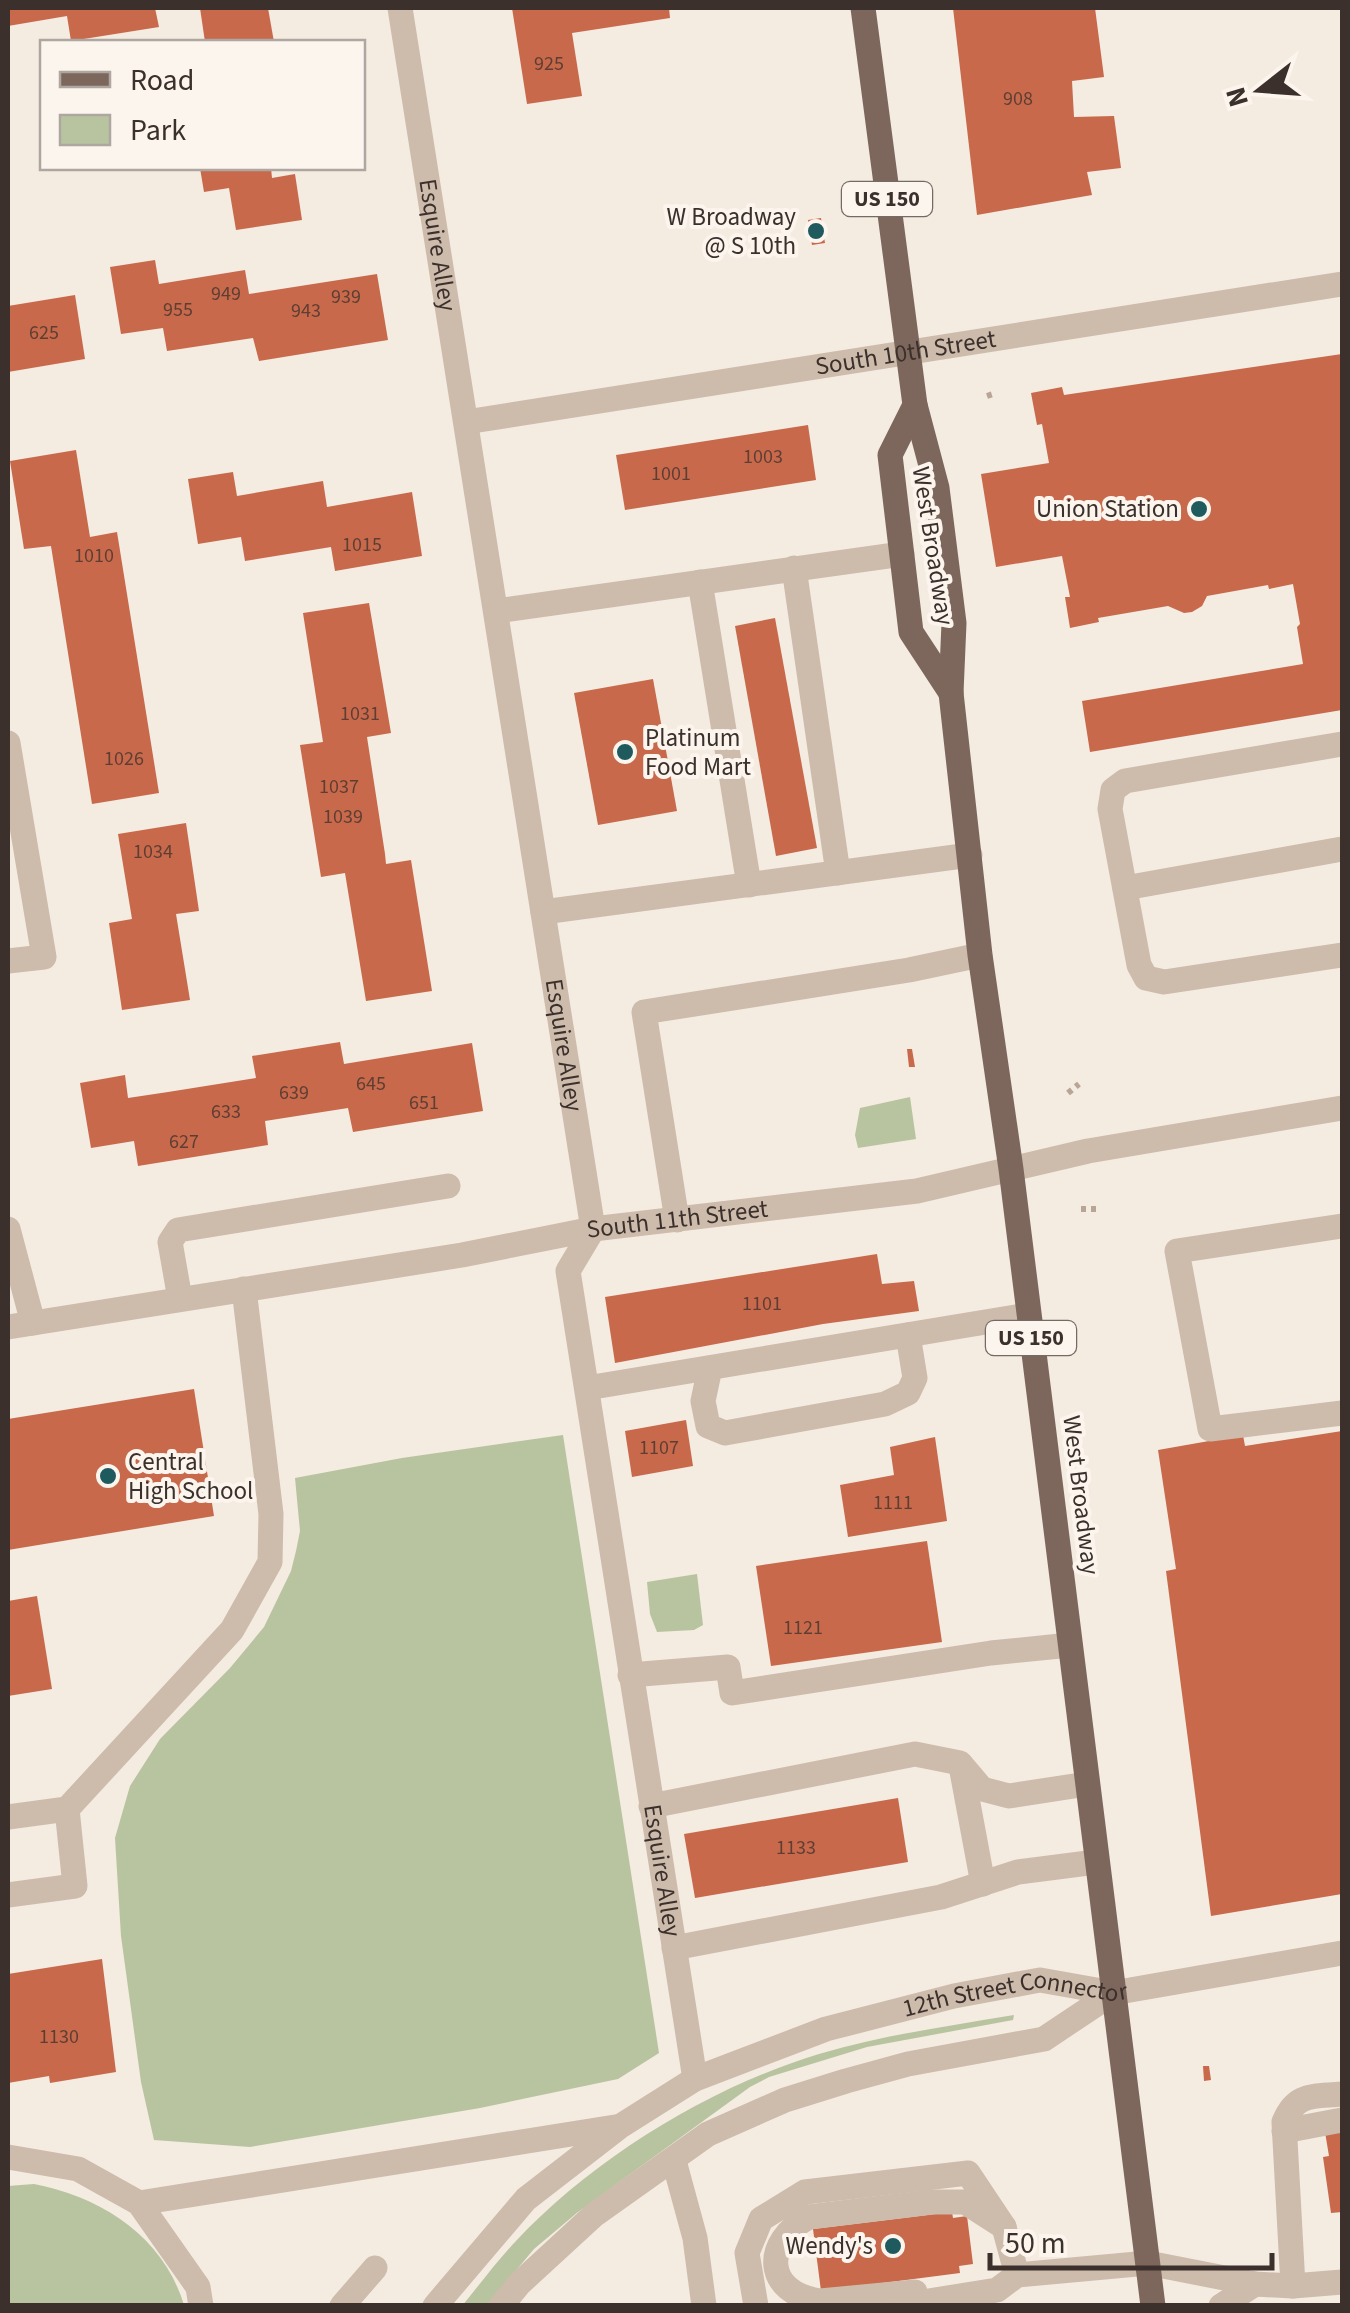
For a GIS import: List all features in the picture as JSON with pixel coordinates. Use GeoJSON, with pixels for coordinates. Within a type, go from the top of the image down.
{"type":"FeatureCollection","features":[{"type":"Feature","properties":{"kind":"main road","name":"West Broadway"},"geometry":{"type":"LineString","coordinates":[[863,8],[908,352],[916,405],[937,488],[954,622],[950,693],[980,955],[1153,2306]]}},
{"type":"Feature","properties":{"kind":"main road","name":"West Broadway"},"geometry":{"type":"LineString","coordinates":[[916,405],[890,455],[911,632],[950,693]]}},
{"type":"Feature","properties":{"kind":"street","name":"Esquire Alley"},"geometry":{"type":"LineString","coordinates":[[400,8],[593,1230],[568,1272],[695,2079]]}},
{"type":"Feature","properties":{"kind":"street","name":"South 10th Street"},"geometry":{"type":"LineString","coordinates":[[466,422],[1342,284]]}},
{"type":"Feature","properties":{"kind":"street"},"geometry":{"type":"LineString","coordinates":[[496,612],[902,554]]}},
{"type":"Feature","properties":{"kind":"street"},"geometry":{"type":"LineString","coordinates":[[794,568],[838,873]]}},
{"type":"Feature","properties":{"kind":"street"},"geometry":{"type":"LineString","coordinates":[[700,582],[748,886]]}},
{"type":"Feature","properties":{"kind":"street"},"geometry":{"type":"LineString","coordinates":[[8,743],[44,957],[8,961]]}},
{"type":"Feature","properties":{"kind":"street"},"geometry":{"type":"LineString","coordinates":[[1342,744],[1124,781],[1113,790],[1110,808],[1139,965],[1146,978],[1164,982],[1342,955]]}},
{"type":"Feature","properties":{"kind":"street"},"geometry":{"type":"LineString","coordinates":[[1124,888],[1342,849]]}},
{"type":"Feature","properties":{"kind":"street"},"geometry":{"type":"LineString","coordinates":[[543,912],[970,856]]}},
{"type":"Feature","properties":{"kind":"street"},"geometry":{"type":"LineString","coordinates":[[677,1220],[644,1012],[980,955]]}},
{"type":"Feature","properties":{"kind":"street","name":"South 11th Street"},"geometry":{"type":"LineString","coordinates":[[20,1325],[593,1230],[917,1191],[1088,1151],[1342,1108]]}},
{"type":"Feature","properties":{"kind":"street"},"geometry":{"type":"LineString","coordinates":[[180,1300],[170,1242],[178,1230],[448,1186]]}},
{"type":"Feature","properties":{"kind":"street"},"geometry":{"type":"LineString","coordinates":[[1342,1226],[1178,1251],[1210,1429],[1342,1413]]}},
{"type":"Feature","properties":{"kind":"street"},"geometry":{"type":"LineString","coordinates":[[8,1229],[20,1325]]}},
{"type":"Feature","properties":{"kind":"street"},"geometry":{"type":"LineString","coordinates":[[8,1816],[67,1809],[232,1630],[270,1562],[270,1514],[244,1289]]}},
{"type":"Feature","properties":{"kind":"street"},"geometry":{"type":"LineString","coordinates":[[586,1388],[1028,1316]]}},
{"type":"Feature","properties":{"kind":"street"},"geometry":{"type":"LineString","coordinates":[[710,1368],[703,1401],[708,1426],[725,1434],[885,1404],[908,1393],[915,1378],[908,1335]]}},
{"type":"Feature","properties":{"kind":"street"},"geometry":{"type":"LineString","coordinates":[[630,1676],[728,1667],[732,1693],[991,1653],[1070,1645]]}},
{"type":"Feature","properties":{"kind":"street"},"geometry":{"type":"LineString","coordinates":[[651,1806],[915,1754],[960,1763],[982,1788],[1009,1796],[1087,1784]]}},
{"type":"Feature","properties":{"kind":"street"},"geometry":{"type":"LineString","coordinates":[[960,1763],[983,1884]]}},
{"type":"Feature","properties":{"kind":"street"},"geometry":{"type":"LineString","coordinates":[[8,1895],[74,1886],[67,1809]]}},
{"type":"Feature","properties":{"kind":"street"},"geometry":{"type":"LineString","coordinates":[[674,1948],[941,1898],[1018,1872],[1096,1862]]}},
{"type":"Feature","properties":{"kind":"street"},"geometry":{"type":"LineString","coordinates":[[1113,1993],[1342,1953]]}},
{"type":"Feature","properties":{"kind":"street","name":"12th Street Connector"},"geometry":{"type":"LineString","coordinates":[[436,2306],[526,2199],[620,2127],[695,2079],[826,2029],[954,1996],[1040,1980],[1113,1993]]}},
{"type":"Feature","properties":{"kind":"street","name":"12th Street Connector"},"geometry":{"type":"LineString","coordinates":[[501,2306],[518,2284],[594,2215],[708,2134],[785,2100],[908,2064],[1044,2039],[1113,1993]]}},
{"type":"Feature","properties":{"kind":"street"},"geometry":{"type":"LineString","coordinates":[[1293,2286],[1284,2131],[1290,2108],[1300,2099],[1342,2094]]}},
{"type":"Feature","properties":{"kind":"street"},"geometry":{"type":"LineString","coordinates":[[1284,2131],[1342,2120]]}},
{"type":"Feature","properties":{"kind":"street"},"geometry":{"type":"LineString","coordinates":[[139,2204],[620,2127]]}},
{"type":"Feature","properties":{"kind":"street"},"geometry":{"type":"LineString","coordinates":[[8,2157],[78,2169],[139,2204],[198,2287],[201,2306]]}},
{"type":"Feature","properties":{"kind":"street"},"geometry":{"type":"LineString","coordinates":[[674,2161],[695,2238],[704,2306]]}},
{"type":"Feature","properties":{"kind":"street"},"geometry":{"type":"LineString","coordinates":[[756,2306],[747,2253],[761,2219],[806,2192],[968,2173],[1004,2227],[1016,2275]]}},
{"type":"Feature","properties":{"kind":"street"},"geometry":{"type":"LineString","coordinates":[[931,2300],[912,2290],[820,2301],[808,2299],[784,2286],[776,2268],[780,2241],[793,2226],[809,2217],[932,2202],[966,2202],[1004,2227]]}},
{"type":"Feature","properties":{"kind":"street"},"geometry":{"type":"LineString","coordinates":[[898,2306],[997,2290],[1016,2275],[1148,2263],[1255,2284],[1342,2282]]}},
{"type":"Feature","properties":{"kind":"street"},"geometry":{"type":"LineString","coordinates":[[342,2306],[375,2268]]}},
{"type":"Feature","properties":{"kind":"street"},"geometry":{"type":"LineString","coordinates":[[1222,2306],[1255,2284]]}},
{"type":"Feature","properties":{"kind":"path"},"geometry":{"type":"LineString","coordinates":[[987,396],[996,393]]}},
{"type":"Feature","properties":{"kind":"path"},"geometry":{"type":"LineString","coordinates":[[1068,1093],[1079,1084]]}},
{"type":"Feature","properties":{"kind":"path"},"geometry":{"type":"LineString","coordinates":[[1081,1209],[1096,1209]]}},
{"type":"Feature","properties":{"kind":"green space"},"geometry":{"type":"Polygon","coordinates":[[[910,1097],[916,1139],[858,1148],[855,1135],[860,1108],[910,1097]]]}},
{"type":"Feature","properties":{"kind":"green space"},"geometry":{"type":"Polygon","coordinates":[[[563,1435],[659,2053],[618,2079],[480,2108],[250,2147],[154,2140],[141,2082],[121,1936],[115,1838],[130,1786],[160,1739],[264,1627],[291,1571],[296,1551],[300,1531],[295,1478],[563,1435]]]}},
{"type":"Feature","properties":{"kind":"green space"},"geometry":{"type":"Polygon","coordinates":[[[697,1574],[703,1625],[694,1630],[657,1632],[650,1614],[647,1582],[697,1574]]]}},
{"type":"Feature","properties":{"kind":"green space"},"geometry":{"type":"Polygon","coordinates":[[[1014,2015],[1013,2020],[867,2047],[769,2077],[750,2087],[578,2212],[534,2249],[487,2305],[462,2306],[547,2210],[617,2154],[696,2106],[778,2068],[843,2047],[1014,2015]]]}},
{"type":"Feature","properties":{"kind":"green space"},"geometry":{"type":"Polygon","coordinates":[[[34,2184],[83,2199],[126,2223],[161,2259],[184,2305],[8,2305],[8,2186],[34,2184]]]}},
{"type":"Feature","properties":{"kind":"building"},"geometry":{"type":"Polygon","coordinates":[[[8,8],[155,8],[159,27],[71,40],[67,16],[8,26],[8,8]]]}},
{"type":"Feature","properties":{"kind":"building"},"geometry":{"type":"Polygon","coordinates":[[[200,8],[268,8],[274,40],[205,40],[200,8]]]}},
{"type":"Feature","properties":{"kind":"building"},"geometry":{"type":"Polygon","coordinates":[[[512,8],[669,8],[670,18],[572,33],[582,96],[527,104],[512,8]]]}},
{"type":"Feature","properties":{"kind":"building"},"geometry":{"type":"Polygon","coordinates":[[[953,8],[1095,8],[1104,77],[1072,81],[1074,117],[1114,116],[1121,168],[1087,172],[1092,195],[977,215],[953,8]]]}},
{"type":"Feature","properties":{"kind":"building"},"geometry":{"type":"Polygon","coordinates":[[[200,170],[271,170],[272,178],[295,174],[302,220],[236,230],[229,188],[204,192],[200,170]]]}},
{"type":"Feature","properties":{"kind":"building","name":"W Broadway @ S 10th"},"geometry":{"type":"Polygon","coordinates":[[[821,218],[825,243],[812,245],[808,220],[821,218]]]}},
{"type":"Feature","properties":{"kind":"building"},"geometry":{"type":"Polygon","coordinates":[[[155,260],[159,284],[245,270],[249,294],[377,274],[388,340],[259,361],[253,338],[167,351],[163,328],[121,334],[110,267],[155,260]]]}},
{"type":"Feature","properties":{"kind":"building"},"geometry":{"type":"Polygon","coordinates":[[[75,295],[85,359],[8,372],[8,306],[75,295]]]}},
{"type":"Feature","properties":{"kind":"building","name":"Union Station"},"geometry":{"type":"Polygon","coordinates":[[[1342,354],[1342,710],[1090,752],[1082,701],[1303,664],[1297,627],[1300,624],[1293,584],[1207,596],[1202,606],[1192,612],[1168,606],[1098,618],[1099,622],[1070,628],[1065,597],[1070,597],[1062,556],[996,567],[981,474],[1049,463],[1031,393],[1062,387],[1064,395],[1342,354]]]}},
{"type":"Feature","properties":{"kind":"building"},"geometry":{"type":"Polygon","coordinates":[[[808,425],[816,480],[625,510],[616,455],[808,425]]]}},
{"type":"Feature","properties":{"kind":"building"},"geometry":{"type":"Polygon","coordinates":[[[76,450],[90,537],[117,532],[159,793],[92,804],[51,546],[24,549],[10,461],[76,450]]]}},
{"type":"Feature","properties":{"kind":"building"},"geometry":{"type":"Polygon","coordinates":[[[233,472],[237,496],[323,481],[327,507],[412,492],[422,556],[335,571],[331,547],[245,561],[241,537],[198,544],[188,479],[233,472]]]}},
{"type":"Feature","properties":{"kind":"building"},"geometry":{"type":"Polygon","coordinates":[[[369,603],[391,733],[367,737],[386,864],[411,860],[432,991],[366,1001],[345,873],[321,877],[300,745],[323,742],[303,613],[369,603]]]}},
{"type":"Feature","properties":{"kind":"building"},"geometry":{"type":"Polygon","coordinates":[[[775,618],[817,848],[776,856],[735,626],[775,618]]]}},
{"type":"Feature","properties":{"kind":"building","name":"Platinum Food Mart"},"geometry":{"type":"Polygon","coordinates":[[[653,679],[677,811],[598,825],[574,693],[653,679]]]}},
{"type":"Feature","properties":{"kind":"building"},"geometry":{"type":"Polygon","coordinates":[[[186,823],[199,911],[176,914],[190,1000],[122,1010],[109,923],[132,919],[118,834],[186,823]]]}},
{"type":"Feature","properties":{"kind":"building"},"geometry":{"type":"Polygon","coordinates":[[[340,1042],[344,1064],[472,1043],[483,1111],[353,1132],[348,1108],[265,1121],[268,1145],[138,1166],[134,1141],[91,1148],[80,1083],[125,1075],[128,1098],[168,1092],[256,1078],[252,1056],[340,1042]]]}},
{"type":"Feature","properties":{"kind":"building"},"geometry":{"type":"Polygon","coordinates":[[[907,1049],[912,1049],[915,1067],[909,1067],[907,1049]]]}},
{"type":"Feature","properties":{"kind":"building"},"geometry":{"type":"Polygon","coordinates":[[[877,1254],[882,1284],[914,1281],[919,1311],[823,1324],[615,1363],[605,1297],[877,1254]]]}},
{"type":"Feature","properties":{"kind":"building","name":"Central High School"},"geometry":{"type":"Polygon","coordinates":[[[194,1389],[214,1516],[8,1550],[8,1419],[194,1389]]]}},
{"type":"Feature","properties":{"kind":"building"},"geometry":{"type":"Polygon","coordinates":[[[686,1420],[693,1466],[632,1477],[625,1431],[686,1420]]]}},
{"type":"Feature","properties":{"kind":"building"},"geometry":{"type":"Polygon","coordinates":[[[1342,1431],[1342,1894],[1211,1916],[1166,1571],[1176,1569],[1158,1450],[1243,1435],[1245,1446],[1342,1431]]]}},
{"type":"Feature","properties":{"kind":"building"},"geometry":{"type":"Polygon","coordinates":[[[935,1437],[947,1521],[848,1537],[840,1485],[894,1475],[890,1447],[935,1437]]]}},
{"type":"Feature","properties":{"kind":"building"},"geometry":{"type":"Polygon","coordinates":[[[927,1541],[942,1642],[771,1666],[756,1566],[927,1541]]]}},
{"type":"Feature","properties":{"kind":"building"},"geometry":{"type":"Polygon","coordinates":[[[37,1596],[52,1689],[8,1696],[8,1601],[37,1596]]]}},
{"type":"Feature","properties":{"kind":"building"},"geometry":{"type":"Polygon","coordinates":[[[898,1798],[908,1862],[695,1898],[684,1834],[898,1798]]]}},
{"type":"Feature","properties":{"kind":"building"},"geometry":{"type":"Polygon","coordinates":[[[102,1959],[116,2072],[50,2083],[49,2076],[8,2083],[8,1974],[102,1959]]]}},
{"type":"Feature","properties":{"kind":"building"},"geometry":{"type":"Polygon","coordinates":[[[1203,2066],[1209,2066],[1211,2080],[1204,2081],[1203,2066]]]}},
{"type":"Feature","properties":{"kind":"building"},"geometry":{"type":"Polygon","coordinates":[[[1342,2129],[1342,2212],[1331,2213],[1323,2157],[1329,2156],[1325,2132],[1342,2129]]]}},
{"type":"Feature","properties":{"kind":"building","name":"Wendy's"},"geometry":{"type":"Polygon","coordinates":[[[952,2212],[953,2218],[967,2216],[973,2264],[959,2266],[960,2273],[821,2291],[813,2229],[952,2212]]]}},
{"type":"Feature","properties":{"kind":"place","name":"W Broadway @ S 10th"},"geometry":{"type":"Point","coordinates":[816,231]}},
{"type":"Feature","properties":{"kind":"place","name":"Union Station"},"geometry":{"type":"Point","coordinates":[1199,509]}},
{"type":"Feature","properties":{"kind":"place","name":"Platinum Food Mart"},"geometry":{"type":"Point","coordinates":[625,752]}},
{"type":"Feature","properties":{"kind":"place","name":"Central High School"},"geometry":{"type":"Point","coordinates":[108,1476]}},
{"type":"Feature","properties":{"kind":"place","name":"Wendy's"},"geometry":{"type":"Point","coordinates":[893,2246]}}]}
